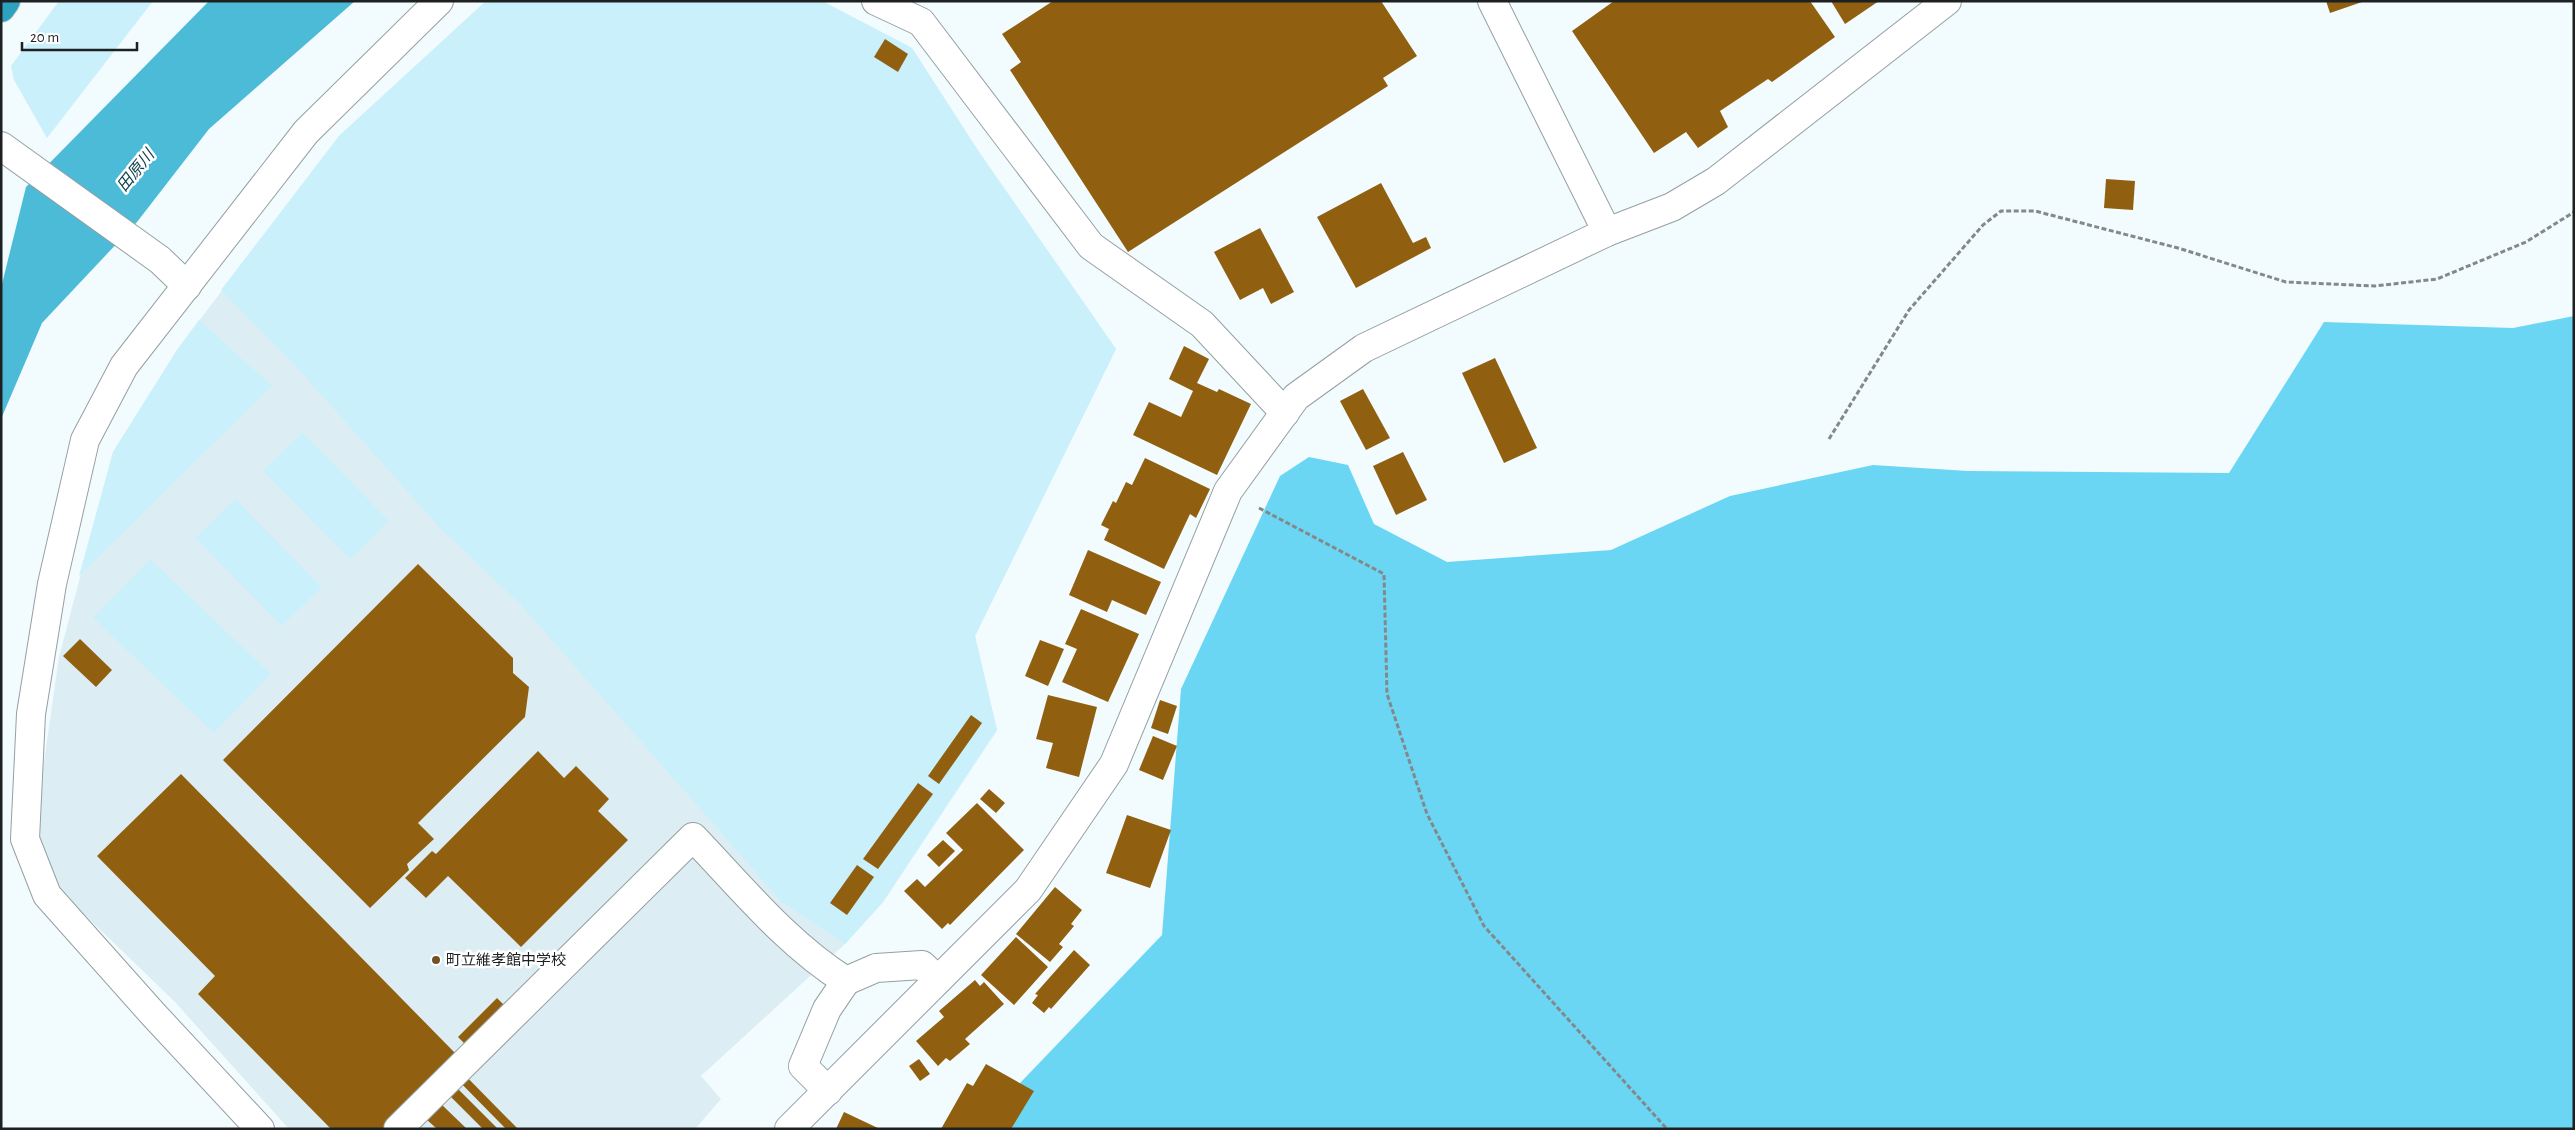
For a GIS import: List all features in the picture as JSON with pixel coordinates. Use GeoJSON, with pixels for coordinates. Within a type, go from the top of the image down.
{"type":"FeatureCollection","features":[{"type":"Feature","properties":{"kind":"highway"},"geometry":{"type":"LineString","coordinates":[[1,8],[6,1]]}},
{"type":"Feature","properties":{"kind":"street"},"geometry":{"type":"LineString","coordinates":[[260,1129],[153,1014],[47,895],[25,839],[31,714],[52,584],[85,440],[124,366],[306,132],[439,1]]}},
{"type":"Feature","properties":{"kind":"street"},"geometry":{"type":"LineString","coordinates":[[876,1],[921,22],[1091,246],[1202,324],[1285,412]]}},
{"type":"Feature","properties":{"kind":"street"},"geometry":{"type":"LineString","coordinates":[[1492,1],[1607,232]]}},
{"type":"Feature","properties":{"kind":"street"},"geometry":{"type":"LineString","coordinates":[[790,1129],[1028,890],[1114,764],[1228,491],[1296,397],[1364,348],[1607,232],[1672,207],[1716,182],[1947,1]]}},
{"type":"Feature","properties":{"kind":"street"},"geometry":{"type":"LineString","coordinates":[[1,146],[160,260],[187,286]]}},
{"type":"Feature","properties":{"kind":"street"},"geometry":{"type":"LineString","coordinates":[[398,1129],[693,837],[778,926],[822,965],[846,981]]}},
{"type":"Feature","properties":{"kind":"street"},"geometry":{"type":"LineString","coordinates":[[828,1091],[803,1066],[827,1009],[846,981],[876,968],[922,964],[938,980]]}},
{"type":"Feature","properties":{"kind":"path"},"geometry":{"type":"LineString","coordinates":[[1829,440],[1909,310],[1983,225],[2001,211],[2035,211],[2178,248],[2286,282],[2375,286],[2437,280],[2526,242],[2574,212]]}},
{"type":"Feature","properties":{"kind":"path"},"geometry":{"type":"LineString","coordinates":[[1228,491],[1384,574],[1387,694],[1427,814],[1484,926],[1667,1129]]}},
{"type":"Feature","properties":{"kind":"shaded area"},"geometry":{"type":"Polygon","coordinates":[[[59,1],[153,1],[47,138],[14,80],[11,66],[59,1]]]}},
{"type":"Feature","properties":{"kind":"shaded area"},"geometry":{"type":"Polygon","coordinates":[[[486,1],[822,1],[912,48],[979,152],[1116,349],[975,636],[997,730],[883,902],[845,944],[701,1076],[721,1099],[695,1129],[289,1129],[175,1002],[54,885],[38,843],[39,797],[59,657],[113,452],[177,350],[339,136],[486,1]]]}},
{"type":"Feature","properties":{"kind":"shaded area"},"geometry":{"type":"Polygon","coordinates":[[[486,1],[822,1],[912,48],[979,152],[1116,349],[975,636],[997,730],[883,902],[845,944],[782,902],[520,604],[439,527],[301,372],[221,290],[339,136],[486,1]]]}},
{"type":"Feature","properties":{"kind":"shaded area"},"geometry":{"type":"Polygon","coordinates":[[[2574,316],[2574,1129],[976,1129],[1162,935],[1181,689],[1280,476],[1309,457],[1348,465],[1374,524],[1447,562],[1611,550],[1730,496],[1873,465],[1968,471],[2229,473],[2324,322],[2513,328],[2574,316]]]}},
{"type":"Feature","properties":{"kind":"shaded area"},"geometry":{"type":"Polygon","coordinates":[[[199,320],[272,386],[79,576],[113,452],[177,350],[199,320]]]}},
{"type":"Feature","properties":{"kind":"shaded area"},"geometry":{"type":"Polygon","coordinates":[[[302,432],[389,521],[350,559],[263,471],[302,432]]]}},
{"type":"Feature","properties":{"kind":"shaded area"},"geometry":{"type":"Polygon","coordinates":[[[235,499],[322,587],[282,626],[195,538],[235,499]]]}},
{"type":"Feature","properties":{"kind":"shaded area"},"geometry":{"type":"Polygon","coordinates":[[[150,559],[271,674],[214,733],[93,618],[150,559]]]}},
{"type":"Feature","properties":{"kind":"water","name":"田原川"},"geometry":{"type":"Polygon","coordinates":[[[209,1],[355,1],[209,129],[137,222],[42,323],[1,419],[1,288],[26,187],[209,1]]]}},
{"type":"Feature","properties":{"kind":"building"},"geometry":{"type":"Polygon","coordinates":[[[1053,1],[1381,1],[1417,56],[1383,78],[1388,86],[1128,252],[1010,70],[1021,62],[1002,34],[1053,1]]]}},
{"type":"Feature","properties":{"kind":"building"},"geometry":{"type":"Polygon","coordinates":[[[1614,1],[1810,1],[1835,37],[1772,82],[1768,79],[1720,111],[1728,127],[1698,148],[1686,132],[1654,153],[1572,31],[1614,1]]]}},
{"type":"Feature","properties":{"kind":"building"},"geometry":{"type":"Polygon","coordinates":[[[1831,1],[1879,1],[1845,24],[1831,1]]]}},
{"type":"Feature","properties":{"kind":"building"},"geometry":{"type":"Polygon","coordinates":[[[2326,1],[2362,1],[2362,2],[2330,13],[2326,1]]]}},
{"type":"Feature","properties":{"kind":"building"},"geometry":{"type":"Polygon","coordinates":[[[885,39],[908,54],[898,72],[874,57],[885,39]]]}},
{"type":"Feature","properties":{"kind":"building"},"geometry":{"type":"Polygon","coordinates":[[[2106,179],[2135,181],[2133,210],[2104,208],[2106,179]]]}},
{"type":"Feature","properties":{"kind":"building"},"geometry":{"type":"Polygon","coordinates":[[[1381,183],[1413,243],[1426,237],[1431,248],[1356,288],[1317,217],[1381,183]]]}},
{"type":"Feature","properties":{"kind":"building"},"geometry":{"type":"Polygon","coordinates":[[[1260,228],[1294,292],[1271,304],[1263,288],[1240,300],[1214,252],[1260,228]]]}},
{"type":"Feature","properties":{"kind":"building"},"geometry":{"type":"Polygon","coordinates":[[[1184,346],[1209,359],[1197,383],[1217,392],[1219,389],[1251,404],[1217,475],[1133,435],[1149,402],[1181,417],[1193,391],[1169,379],[1184,346]]]}},
{"type":"Feature","properties":{"kind":"building"},"geometry":{"type":"Polygon","coordinates":[[[1495,358],[1537,448],[1504,463],[1462,373],[1495,358]]]}},
{"type":"Feature","properties":{"kind":"building"},"geometry":{"type":"Polygon","coordinates":[[[1363,389],[1390,438],[1366,450],[1340,401],[1363,389]]]}},
{"type":"Feature","properties":{"kind":"building"},"geometry":{"type":"Polygon","coordinates":[[[1403,452],[1427,500],[1396,515],[1373,466],[1403,452]]]}},
{"type":"Feature","properties":{"kind":"building"},"geometry":{"type":"Polygon","coordinates":[[[1145,458],[1210,489],[1196,518],[1190,514],[1164,569],[1104,540],[1109,529],[1101,525],[1113,501],[1116,503],[1126,482],[1132,485],[1145,458]]]}},
{"type":"Feature","properties":{"kind":"building"},"geometry":{"type":"Polygon","coordinates":[[[1088,550],[1161,582],[1146,615],[1112,600],[1107,612],[1069,595],[1088,550]]]}},
{"type":"Feature","properties":{"kind":"building"},"geometry":{"type":"Polygon","coordinates":[[[418,564],[513,658],[513,673],[529,687],[525,717],[418,823],[434,839],[407,864],[409,870],[370,908],[223,760],[418,564]]]}},
{"type":"Feature","properties":{"kind":"building"},"geometry":{"type":"Polygon","coordinates":[[[1081,609],[1139,634],[1108,702],[1062,682],[1077,649],[1065,644],[1081,609]]]}},
{"type":"Feature","properties":{"kind":"building"},"geometry":{"type":"Polygon","coordinates":[[[80,639],[112,670],[96,687],[63,656],[80,639]]]}},
{"type":"Feature","properties":{"kind":"building"},"geometry":{"type":"Polygon","coordinates":[[[1040,640],[1064,649],[1048,686],[1025,676],[1040,640]]]}},
{"type":"Feature","properties":{"kind":"building"},"geometry":{"type":"Polygon","coordinates":[[[1048,695],[1097,707],[1079,777],[1046,768],[1053,743],[1036,739],[1048,695]]]}},
{"type":"Feature","properties":{"kind":"building"},"geometry":{"type":"Polygon","coordinates":[[[1160,700],[1177,706],[1168,734],[1151,728],[1160,700]]]}},
{"type":"Feature","properties":{"kind":"building"},"geometry":{"type":"Polygon","coordinates":[[[971,715],[982,723],[939,784],[928,776],[971,715]]]}},
{"type":"Feature","properties":{"kind":"building"},"geometry":{"type":"Polygon","coordinates":[[[1153,736],[1177,746],[1163,780],[1139,770],[1153,736]]]}},
{"type":"Feature","properties":{"kind":"building"},"geometry":{"type":"Polygon","coordinates":[[[538,751],[564,778],[576,766],[609,799],[598,811],[628,840],[521,947],[448,876],[426,898],[405,878],[432,851],[436,854],[538,751]]]}},
{"type":"Feature","properties":{"kind":"building"},"geometry":{"type":"Polygon","coordinates":[[[181,774],[455,1053],[464,1043],[458,1037],[497,998],[508,1009],[453,1063],[518,1129],[506,1129],[448,1070],[387,1129],[331,1129],[198,994],[215,976],[97,856],[181,774]]]}},
{"type":"Feature","properties":{"kind":"building"},"geometry":{"type":"Polygon","coordinates":[[[918,783],[933,794],[878,869],[863,859],[918,783]]]}},
{"type":"Feature","properties":{"kind":"building"},"geometry":{"type":"Polygon","coordinates":[[[989,789],[1005,803],[996,813],[980,799],[989,789]]]}},
{"type":"Feature","properties":{"kind":"building"},"geometry":{"type":"Polygon","coordinates":[[[977,803],[1024,850],[950,925],[948,923],[942,929],[904,891],[917,879],[925,887],[963,850],[946,833],[977,803]]]}},
{"type":"Feature","properties":{"kind":"building"},"geometry":{"type":"Polygon","coordinates":[[[1127,815],[1171,830],[1150,888],[1106,873],[1127,815]]]}},
{"type":"Feature","properties":{"kind":"building"},"geometry":{"type":"Polygon","coordinates":[[[943,840],[955,851],[939,867],[927,855],[943,840]]]}},
{"type":"Feature","properties":{"kind":"building"},"geometry":{"type":"Polygon","coordinates":[[[857,865],[874,877],[847,915],[830,903],[857,865]]]}},
{"type":"Feature","properties":{"kind":"building"},"geometry":{"type":"Polygon","coordinates":[[[1055,887],[1082,910],[1071,924],[1074,926],[1059,944],[1063,947],[1050,962],[1016,934],[1055,887]]]}},
{"type":"Feature","properties":{"kind":"building"},"geometry":{"type":"Polygon","coordinates":[[[1016,937],[1048,967],[1014,1005],[981,975],[1016,937]]]}},
{"type":"Feature","properties":{"kind":"building"},"geometry":{"type":"Polygon","coordinates":[[[1074,950],[1090,965],[1051,1009],[1049,1007],[1044,1013],[1032,1003],[1038,995],[1035,994],[1074,950]]]}},
{"type":"Feature","properties":{"kind":"building"},"geometry":{"type":"Polygon","coordinates":[[[975,980],[980,986],[984,982],[1004,1004],[965,1039],[970,1044],[950,1061],[946,1058],[938,1066],[916,1041],[944,1017],[939,1011],[975,980]]]}},
{"type":"Feature","properties":{"kind":"building"},"geometry":{"type":"Polygon","coordinates":[[[919,1059],[930,1074],[920,1081],[909,1066],[919,1059]]]}},
{"type":"Feature","properties":{"kind":"building"},"geometry":{"type":"Polygon","coordinates":[[[986,1064],[1034,1091],[1011,1129],[941,1129],[967,1083],[973,1086],[986,1064]]]}},
{"type":"Feature","properties":{"kind":"building"},"geometry":{"type":"Polygon","coordinates":[[[457,1088],[498,1129],[483,1129],[449,1095],[457,1088]]]}},
{"type":"Feature","properties":{"kind":"building"},"geometry":{"type":"Polygon","coordinates":[[[441,1104],[467,1129],[437,1129],[426,1119],[441,1104]]]}},
{"type":"Feature","properties":{"kind":"building"},"geometry":{"type":"Polygon","coordinates":[[[844,1112],[880,1129],[836,1129],[844,1112]]]}},
{"type":"Feature","properties":{"kind":"place","name":"町立維孝館中学校"},"geometry":{"type":"Point","coordinates":[436,960]}}]}
